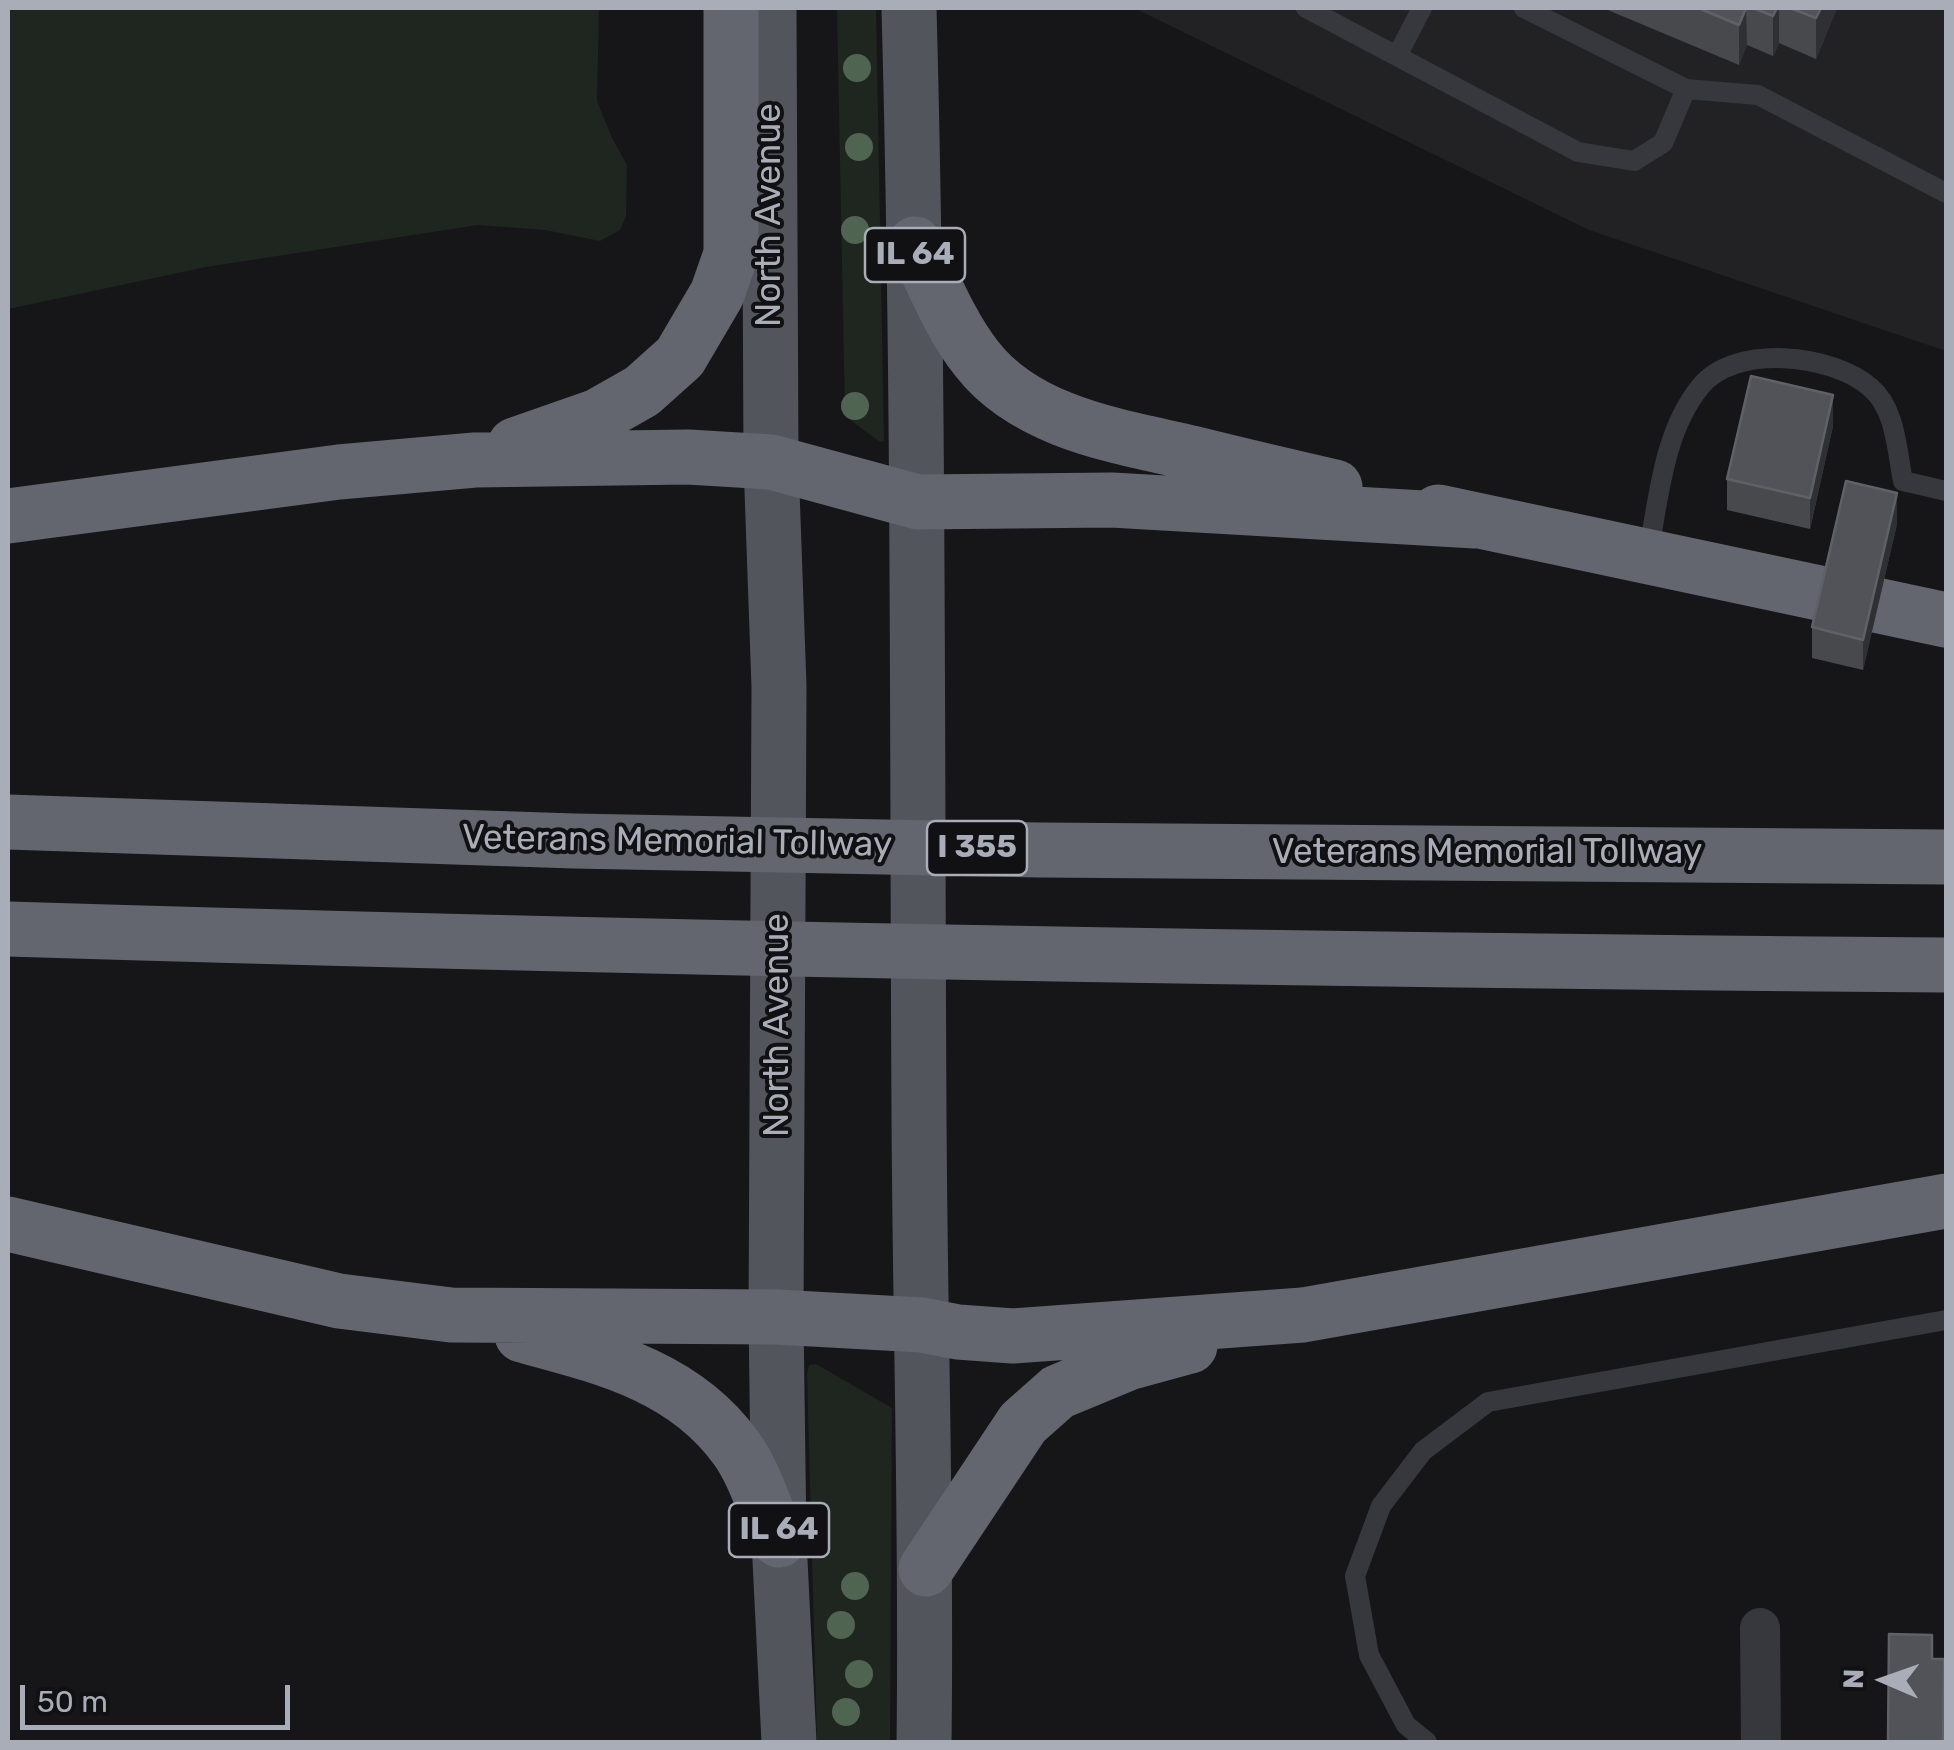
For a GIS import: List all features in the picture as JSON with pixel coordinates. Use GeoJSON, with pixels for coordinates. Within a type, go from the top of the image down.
{"type":"FeatureCollection","features":[{"type":"Feature","properties":{"kind":"highway"},"geometry":{"type":"LineString","coordinates":[[474,460],[619,406],[661,376],[695,336],[717,294],[731,254],[731,8]]}},
{"type":"Feature","properties":{"kind":"highway"},"geometry":{"type":"LineString","coordinates":[[916,244],[956,328],[979,362],[1018,395],[1064,420],[1475,521],[1946,620]]}},
{"type":"Feature","properties":{"kind":"highway"},"geometry":{"type":"LineString","coordinates":[[8,516],[339,472],[474,460],[688,457],[770,462],[918,502],[1112,500],[1475,521]]}},
{"type":"Feature","properties":{"kind":"highway","name":"Veterans Memorial Tollway"},"geometry":{"type":"LineString","coordinates":[[8,822],[554,840],[1040,850],[1946,857]]}},
{"type":"Feature","properties":{"kind":"highway"},"geometry":{"type":"LineString","coordinates":[[8,929],[792,950],[1946,965]]}},
{"type":"Feature","properties":{"kind":"highway"},"geometry":{"type":"LineString","coordinates":[[926,1569],[1023,1423],[1058,1392],[1128,1363],[1303,1315],[1946,1201]]}},
{"type":"Feature","properties":{"kind":"highway"},"geometry":{"type":"LineString","coordinates":[[8,1224],[339,1301],[451,1315],[776,1318],[922,1325],[1013,1336],[1303,1315]]}},
{"type":"Feature","properties":{"kind":"highway"},"geometry":{"type":"LineString","coordinates":[[451,1315],[608,1358],[653,1376],[705,1411],[738,1451],[779,1540]]}},
{"type":"Feature","properties":{"kind":"main road","name":"North Avenue"},"geometry":{"type":"LineString","coordinates":[[769,8],[770,462],[779,687],[776,1318],[779,1540],[789,1742]]}},
{"type":"Feature","properties":{"kind":"main road","name":"IL 64"},"geometry":{"type":"LineString","coordinates":[[909,8],[916,244],[924,1742]]}},
{"type":"Feature","properties":{"kind":"street"},"geometry":{"type":"LineString","coordinates":[[1760,1628],[1761,1742]]}},
{"type":"Feature","properties":{"kind":"lane"},"geometry":{"type":"LineString","coordinates":[[1306,8],[1578,152],[1634,161],[1663,143],[1686,89]]}},
{"type":"Feature","properties":{"kind":"lane"},"geometry":{"type":"LineString","coordinates":[[1397,56],[1422,8]]}},
{"type":"Feature","properties":{"kind":"lane"},"geometry":{"type":"LineString","coordinates":[[1524,8],[1686,89],[1758,95],[1946,193]]}},
{"type":"Feature","properties":{"kind":"lane"},"geometry":{"type":"LineString","coordinates":[[1648,555],[1669,445],[1682,418],[1702,384],[1732,366],[1760,356],[1796,358],[1844,373],[1873,388],[1891,419],[1903,481],[1946,491]]}},
{"type":"Feature","properties":{"kind":"lane"},"geometry":{"type":"LineString","coordinates":[[1427,1742],[1406,1725],[1369,1655],[1355,1576],[1381,1506],[1423,1451],[1488,1402],[1946,1320]]}},
{"type":"Feature","properties":{"kind":"shaded area"},"geometry":{"type":"Polygon","coordinates":[[[8,8],[599,8],[597,101],[627,165],[626,216],[620,230],[600,241],[545,230],[478,225],[206,267],[8,309],[8,8]]]}},
{"type":"Feature","properties":{"kind":"shaded area"},"geometry":{"type":"Polygon","coordinates":[[[837,8],[876,8],[884,441],[880,442],[845,416],[837,8]]]}},
{"type":"Feature","properties":{"kind":"shaded area"},"geometry":{"type":"Polygon","coordinates":[[[1134,8],[1946,8],[1946,351],[1589,230],[1134,8]]]}},
{"type":"Feature","properties":{"kind":"shaded area"},"geometry":{"type":"Polygon","coordinates":[[[816,1364],[892,1408],[890,1742],[817,1742],[807,1374],[809,1365],[816,1364]]]}},
{"type":"Feature","properties":{"kind":"building"},"geometry":{"type":"Polygon","coordinates":[[[1698,8],[1746,8],[1739,25],[1698,8]]]}},
{"type":"Feature","properties":{"kind":"building"},"geometry":{"type":"Polygon","coordinates":[[[1753,8],[1777,8],[1773,16],[1753,8]]]}},
{"type":"Feature","properties":{"kind":"building"},"geometry":{"type":"Polygon","coordinates":[[[1790,8],[1821,8],[1816,18],[1790,8]]]}},
{"type":"Feature","properties":{"kind":"building"},"geometry":{"type":"Polygon","coordinates":[[[1751,376],[1833,395],[1810,498],[1727,479],[1751,376]]]}},
{"type":"Feature","properties":{"kind":"building"},"geometry":{"type":"Polygon","coordinates":[[[1846,481],[1897,493],[1863,640],[1812,627],[1846,481]]]}},
{"type":"Feature","properties":{"kind":"building"},"geometry":{"type":"Polygon","coordinates":[[[1889,1634],[1932,1635],[1932,1659],[1944,1659],[1943,1742],[1888,1741],[1889,1634]]]}}]}
